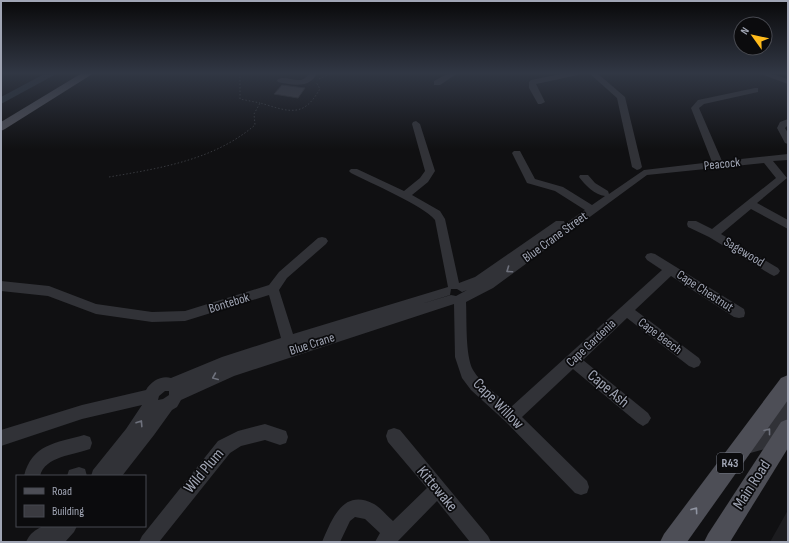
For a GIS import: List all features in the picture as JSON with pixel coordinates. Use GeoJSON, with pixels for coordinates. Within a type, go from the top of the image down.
{"type":"FeatureCollection","features":[{"type":"Feature","properties":{"kind":"main road"},"geometry":{"type":"LineString","coordinates":[[1,127],[48,98]]}},
{"type":"Feature","properties":{"kind":"main road","name":"R43"},"geometry":{"type":"LineString","coordinates":[[672,542],[788,384]]}},
{"type":"Feature","properties":{"kind":"main road","name":"Main Road"},"geometry":{"type":"LineString","coordinates":[[716,542],[787,431]]}},
{"type":"Feature","properties":{"kind":"street"},"geometry":{"type":"LineString","coordinates":[[539,98],[541,102]]}},
{"type":"Feature","properties":{"kind":"street"},"geometry":{"type":"LineString","coordinates":[[621,98],[643,169]]}},
{"type":"Feature","properties":{"kind":"street"},"geometry":{"type":"LineString","coordinates":[[717,98],[700,102],[695,108],[718,164]]}},
{"type":"Feature","properties":{"kind":"street"},"geometry":{"type":"LineString","coordinates":[[788,122],[783,124],[781,128],[788,141]]}},
{"type":"Feature","properties":{"kind":"street"},"geometry":{"type":"LineString","coordinates":[[405,196],[424,180],[430,171],[416,124]]}},
{"type":"Feature","properties":{"kind":"street"},"geometry":{"type":"LineString","coordinates":[[517,154],[531,181],[559,189],[589,208]]}},
{"type":"Feature","properties":{"kind":"street","name":"Peacock"},"geometry":{"type":"LineString","coordinates":[[643,169],[718,164],[788,157]]}},
{"type":"Feature","properties":{"kind":"street"},"geometry":{"type":"LineString","coordinates":[[713,234],[750,204],[785,179],[766,160]]}},
{"type":"Feature","properties":{"kind":"street","name":"Blue Crane Street"},"geometry":{"type":"LineString","coordinates":[[589,208],[604,193],[643,169]]}},
{"type":"Feature","properties":{"kind":"street","name":"Blue Crane Street"},"geometry":{"type":"LineString","coordinates":[[456,293],[489,285],[589,208],[643,169]]}},
{"type":"Feature","properties":{"kind":"street","name":"Cape Willow"},"geometry":{"type":"LineString","coordinates":[[354,171],[405,196],[433,212],[440,219],[456,293],[462,357],[467,373],[476,385],[511,417],[581,486]]}},
{"type":"Feature","properties":{"kind":"street"},"geometry":{"type":"LineString","coordinates":[[584,177],[591,185],[604,193]]}},
{"type":"Feature","properties":{"kind":"street"},"geometry":{"type":"LineString","coordinates":[[750,204],[788,224]]}},
{"type":"Feature","properties":{"kind":"street","name":"Sagewood"},"geometry":{"type":"LineString","coordinates":[[692,224],[713,234],[774,271]]}},
{"type":"Feature","properties":{"kind":"street"},"geometry":{"type":"LineString","coordinates":[[290,346],[273,290],[284,275],[322,241]]}},
{"type":"Feature","properties":{"kind":"street","name":"Cape Chestnut"},"geometry":{"type":"LineString","coordinates":[[651,257],[739,313]]}},
{"type":"Feature","properties":{"kind":"street","name":"Cape Gardenia"},"geometry":{"type":"LineString","coordinates":[[511,417],[671,269]]}},
{"type":"Feature","properties":{"kind":"street","name":"Bontebok"},"geometry":{"type":"LineString","coordinates":[[1,286],[49,291],[96,309],[152,317],[185,316],[273,290]]}},
{"type":"Feature","properties":{"kind":"street","name":"Blue Crane"},"geometry":{"type":"LineString","coordinates":[[1,438],[82,412],[163,397],[290,346],[456,293]]}},
{"type":"Feature","properties":{"kind":"street","name":"Cape Beech"},"geometry":{"type":"LineString","coordinates":[[626,310],[694,362]]}},
{"type":"Feature","properties":{"kind":"street","name":"Cape Ash"},"geometry":{"type":"LineString","coordinates":[[573,360],[643,418]]}},
{"type":"Feature","properties":{"kind":"street"},"geometry":{"type":"LineString","coordinates":[[100,475],[163,397]]}},
{"type":"Feature","properties":{"kind":"street","name":"Blue Crane"},"geometry":{"type":"LineString","coordinates":[[113,475],[163,397]]}},
{"type":"Feature","properties":{"kind":"street"},"geometry":{"type":"LineString","coordinates":[[741,447],[759,443],[788,406]]}},
{"type":"Feature","properties":{"kind":"street","name":"Wild Plum"},"geometry":{"type":"LineString","coordinates":[[148,542],[224,447],[238,439],[265,432],[280,437]]}},
{"type":"Feature","properties":{"kind":"street","name":"Kittewake"},"geometry":{"type":"LineString","coordinates":[[394,436],[482,542]]}},
{"type":"Feature","properties":{"kind":"street"},"geometry":{"type":"LineString","coordinates":[[32,475],[37,462],[47,454],[84,443]]}},
{"type":"Feature","properties":{"kind":"street"},"geometry":{"type":"LineString","coordinates":[[331,542],[344,515],[353,508],[369,511],[389,538],[438,490]]}},
{"type":"Feature","properties":{"kind":"street"},"geometry":{"type":"LineString","coordinates":[[47,535],[66,527]]}},
{"type":"Feature","properties":{"kind":"path"},"geometry":{"type":"LineString","coordinates":[[240,98],[240,100],[293,110],[301,109],[306,106],[312,98]]}},
{"type":"Feature","properties":{"kind":"path"},"geometry":{"type":"LineString","coordinates":[[109,177],[172,165],[193,159],[222,146],[248,132],[255,125],[254,114],[260,103]]}},
{"type":"Feature","properties":{"kind":"shaded area"},"geometry":{"type":"Polygon","coordinates":[[[788,510],[788,542],[770,542],[788,510]]]}},
{"type":"Feature","properties":{"kind":"waterway"},"geometry":{"type":"LineString","coordinates":[[1,101],[6,98]]}}]}
